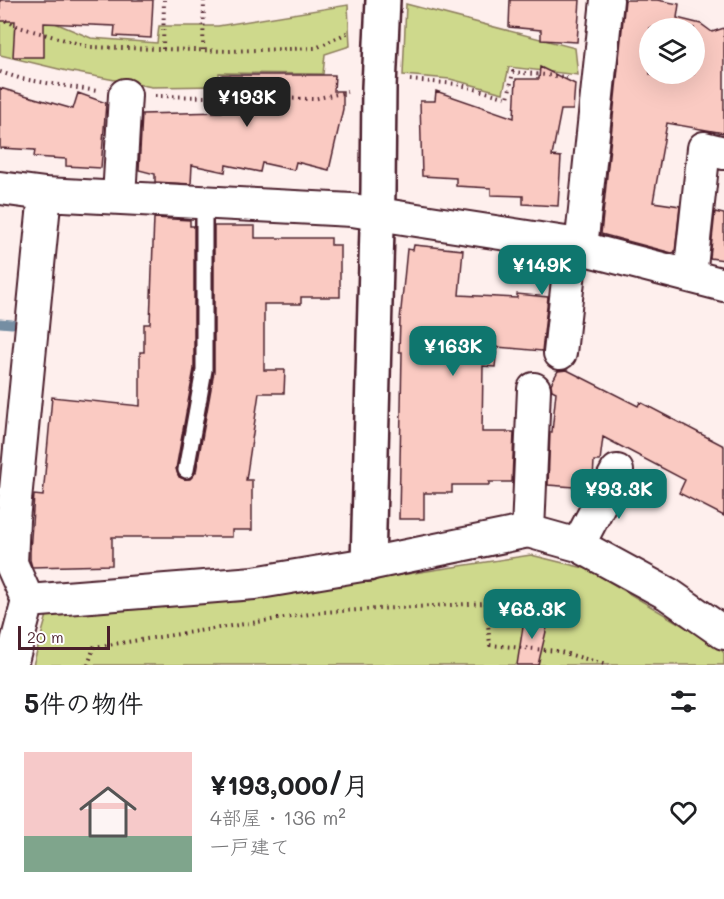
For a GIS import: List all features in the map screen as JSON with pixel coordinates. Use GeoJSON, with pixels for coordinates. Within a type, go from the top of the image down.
{"type":"FeatureCollection","features":[{"type":"Feature","properties":{"kind":"street"},"geometry":{"type":"LineString","coordinates":[[368,564],[378,87],[383,0]]}},
{"type":"Feature","properties":{"kind":"street"},"geometry":{"type":"LineString","coordinates":[[560,353],[577,246],[607,0]]}},
{"type":"Feature","properties":{"kind":"street"},"geometry":{"type":"LineString","coordinates":[[119,197],[125,95]]}},
{"type":"Feature","properties":{"kind":"street"},"geometry":{"type":"LineString","coordinates":[[690,276],[704,148],[724,153]]}},
{"type":"Feature","properties":{"kind":"street"},"geometry":{"type":"LineString","coordinates":[[0,188],[45,194],[352,210],[577,246],[724,285]]}},
{"type":"Feature","properties":{"kind":"street"},"geometry":{"type":"LineString","coordinates":[[11,665],[28,601],[6,562],[13,520],[45,194]]}},
{"type":"Feature","properties":{"kind":"street"},"geometry":{"type":"LineString","coordinates":[[528,531],[534,389]]}},
{"type":"Feature","properties":{"kind":"street"},"geometry":{"type":"LineString","coordinates":[[578,545],[617,471]]}},
{"type":"Feature","properties":{"kind":"street"},"geometry":{"type":"LineString","coordinates":[[28,601],[254,583],[368,564],[528,531],[578,545],[668,594],[724,633]]}},
{"type":"Feature","properties":{"kind":"lane"},"geometry":{"type":"LineString","coordinates":[[186,470],[204,370],[204,201]]}},
{"type":"Feature","properties":{"kind":"path"},"geometry":{"type":"LineString","coordinates":[[163,49],[165,0]]}},
{"type":"Feature","properties":{"kind":"path"},"geometry":{"type":"LineString","coordinates":[[203,50],[204,0]]}},
{"type":"Feature","properties":{"kind":"path"},"geometry":{"type":"LineString","coordinates":[[0,18],[19,27],[90,47],[229,51],[316,48],[355,30]]}},
{"type":"Feature","properties":{"kind":"path"},"geometry":{"type":"LineString","coordinates":[[0,72],[22,78],[125,95],[313,99],[354,90]]}},
{"type":"Feature","properties":{"kind":"path"},"geometry":{"type":"LineString","coordinates":[[407,80],[457,84],[508,98],[513,72],[599,80]]}},
{"type":"Feature","properties":{"kind":"path"},"geometry":{"type":"LineString","coordinates":[[88,665],[94,647],[117,643],[323,612],[486,603],[490,645],[557,651],[608,665]]}},
{"type":"Feature","properties":{"kind":"green space"},"geometry":{"type":"Polygon","coordinates":[[[0,0],[91,38],[157,43],[159,26],[218,26],[348,5],[350,46],[325,54],[323,74],[219,73],[219,86],[152,87],[67,71],[0,55],[0,0]]]}},
{"type":"Feature","properties":{"kind":"green space"},"geometry":{"type":"Polygon","coordinates":[[[406,4],[575,48],[578,75],[509,67],[503,93],[450,79],[403,75],[406,4]]]}},
{"type":"Feature","properties":{"kind":"green space"},"geometry":{"type":"Polygon","coordinates":[[[531,555],[588,569],[719,647],[724,653],[724,665],[33,665],[49,608],[251,598],[531,555]]]}},
{"type":"Feature","properties":{"kind":"building"},"geometry":{"type":"Polygon","coordinates":[[[0,0],[153,0],[151,38],[114,36],[115,26],[44,23],[44,57],[13,57],[15,21],[0,21],[0,0]]]}},
{"type":"Feature","properties":{"kind":"building"},"geometry":{"type":"Polygon","coordinates":[[[510,0],[580,0],[577,42],[541,40],[541,30],[509,27],[510,0]]]}},
{"type":"Feature","properties":{"kind":"building"},"geometry":{"type":"Polygon","coordinates":[[[625,0],[657,0],[679,4],[677,18],[639,18],[639,84],[705,84],[705,27],[712,32],[724,28],[724,133],[667,123],[653,202],[680,206],[675,252],[601,234],[625,0]]]}},
{"type":"Feature","properties":{"kind":"building"},"geometry":{"type":"Polygon","coordinates":[[[540,67],[575,84],[573,110],[561,110],[552,156],[561,157],[558,206],[523,204],[523,196],[491,195],[491,188],[456,186],[456,178],[422,176],[420,101],[435,101],[436,91],[514,118],[516,79],[539,79],[540,67]]]}},
{"type":"Feature","properties":{"kind":"building"},"geometry":{"type":"Polygon","coordinates":[[[222,75],[335,75],[334,91],[343,91],[343,109],[329,170],[296,162],[294,170],[262,163],[260,172],[226,165],[225,172],[192,165],[191,184],[155,182],[155,174],[139,170],[142,114],[222,112],[222,75]]]}},
{"type":"Feature","properties":{"kind":"building"},"geometry":{"type":"Polygon","coordinates":[[[0,88],[73,109],[78,93],[106,103],[101,168],[66,166],[66,159],[34,157],[35,150],[0,148],[0,88]]]}},
{"type":"Feature","properties":{"kind":"building"},"geometry":{"type":"Polygon","coordinates":[[[715,212],[724,214],[724,260],[710,258],[715,212]]]}},
{"type":"Feature","properties":{"kind":"building"},"geometry":{"type":"Polygon","coordinates":[[[154,218],[190,220],[190,226],[194,226],[194,369],[176,469],[179,477],[190,479],[196,472],[214,372],[214,226],[255,226],[255,238],[331,238],[331,245],[340,245],[340,297],[301,297],[301,304],[264,304],[264,370],[285,370],[284,393],[259,393],[246,480],[252,480],[252,530],[232,530],[232,537],[112,537],[112,565],[32,567],[30,552],[34,495],[43,496],[52,397],[140,406],[140,352],[144,352],[144,324],[150,324],[154,218]]]}},
{"type":"Feature","properties":{"kind":"building"},"geometry":{"type":"Polygon","coordinates":[[[414,245],[463,250],[459,295],[517,298],[517,294],[548,297],[542,351],[497,347],[495,367],[483,366],[482,432],[514,432],[512,482],[489,482],[489,485],[452,485],[452,493],[424,493],[424,519],[399,519],[402,352],[399,352],[400,320],[407,249],[413,250],[414,245]]]}},
{"type":"Feature","properties":{"kind":"building"},"geometry":{"type":"Polygon","coordinates":[[[567,370],[638,406],[640,402],[724,446],[724,516],[679,493],[685,480],[603,437],[600,461],[594,461],[593,479],[588,488],[548,485],[550,432],[552,432],[556,392],[552,390],[551,384],[558,371],[567,370]]]}},
{"type":"Feature","properties":{"kind":"building"},"geometry":{"type":"Polygon","coordinates":[[[525,614],[549,619],[538,665],[517,665],[525,614]]]}},
{"type":"Feature","properties":{"kind":"waterway"},"geometry":{"type":"LineString","coordinates":[[0,323],[12,324]]}}]}
